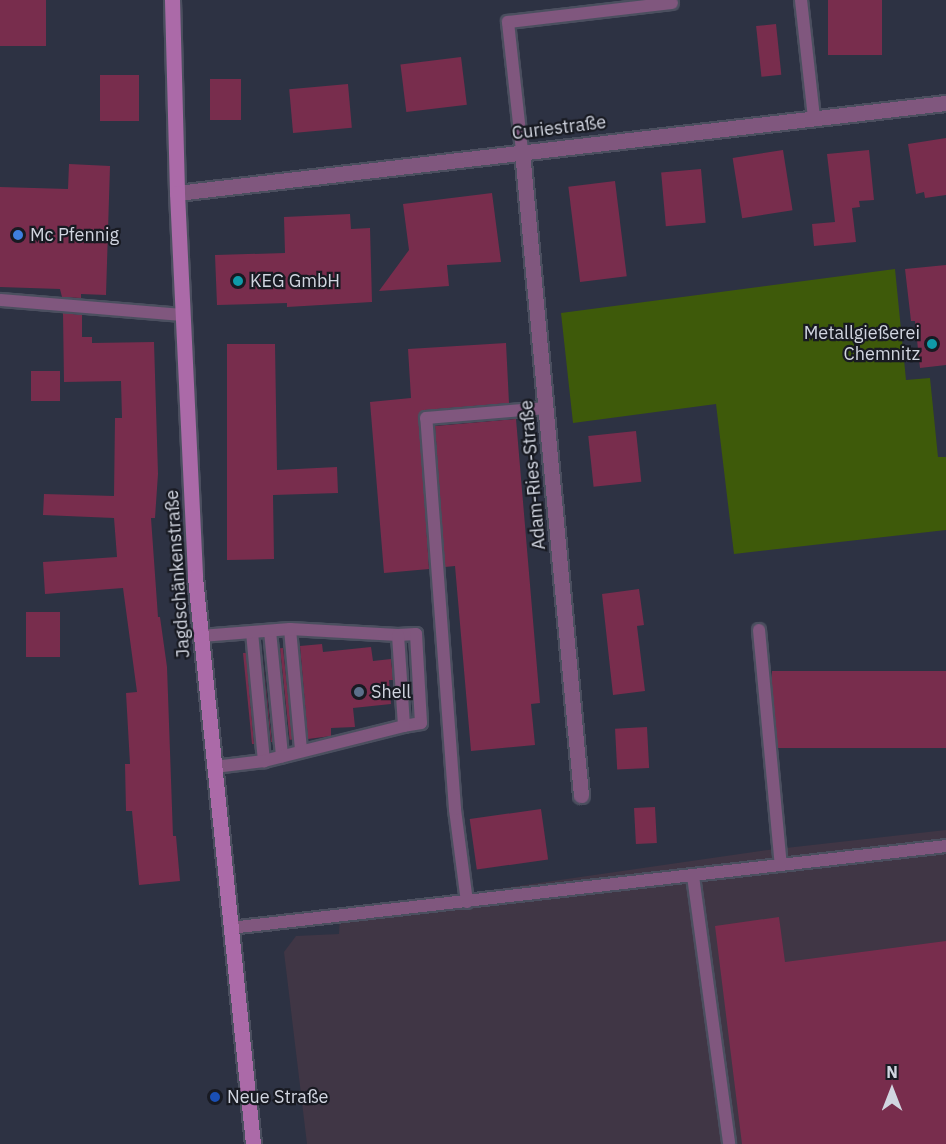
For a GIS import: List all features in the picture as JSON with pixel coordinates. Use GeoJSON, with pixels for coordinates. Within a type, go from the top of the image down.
{"type":"FeatureCollection","features":[{"type":"Feature","properties":{"kind":"main road","name":"Jagdschänkenstraße"},"geometry":{"type":"LineString","coordinates":[[172,0],[177,193],[195,577],[253,1144]]}},
{"type":"Feature","properties":{"kind":"street","name":"Curiestraße"},"geometry":{"type":"LineString","coordinates":[[177,193],[946,103]]}},
{"type":"Feature","properties":{"kind":"street","name":"Adam-Ries-Straße"},"geometry":{"type":"LineString","coordinates":[[522,151],[581,795]]}},
{"type":"Feature","properties":{"kind":"lane"},"geometry":{"type":"LineString","coordinates":[[801,0],[814,118]]}},
{"type":"Feature","properties":{"kind":"lane"},"geometry":{"type":"LineString","coordinates":[[522,151],[508,22],[672,3]]}},
{"type":"Feature","properties":{"kind":"lane"},"geometry":{"type":"LineString","coordinates":[[0,300],[182,315]]}},
{"type":"Feature","properties":{"kind":"lane"},"geometry":{"type":"LineString","coordinates":[[467,902],[455,809],[426,418],[547,408]]}},
{"type":"Feature","properties":{"kind":"lane"},"geometry":{"type":"LineString","coordinates":[[201,636],[290,629],[416,634],[421,723],[264,761],[214,767]]}},
{"type":"Feature","properties":{"kind":"lane"},"geometry":{"type":"LineString","coordinates":[[290,629],[301,751]]}},
{"type":"Feature","properties":{"kind":"lane"},"geometry":{"type":"LineString","coordinates":[[759,630],[781,865]]}},
{"type":"Feature","properties":{"kind":"lane"},"geometry":{"type":"LineString","coordinates":[[270,631],[282,756]]}},
{"type":"Feature","properties":{"kind":"lane"},"geometry":{"type":"LineString","coordinates":[[252,633],[264,761]]}},
{"type":"Feature","properties":{"kind":"lane"},"geometry":{"type":"LineString","coordinates":[[398,634],[404,726]]}},
{"type":"Feature","properties":{"kind":"lane"},"geometry":{"type":"LineString","coordinates":[[230,928],[946,846]]}},
{"type":"Feature","properties":{"kind":"lane"},"geometry":{"type":"LineString","coordinates":[[693,876],[729,1144]]}},
{"type":"Feature","properties":{"kind":"shaded area"},"geometry":{"type":"Polygon","coordinates":[[[946,830],[946,1144],[307,1144],[284,952],[296,936],[339,934],[340,916],[338,912],[768,850],[946,830]]]}},
{"type":"Feature","properties":{"kind":"green space"},"geometry":{"type":"Polygon","coordinates":[[[895,269],[906,380],[930,378],[938,457],[946,457],[946,530],[734,554],[716,404],[573,423],[561,313],[895,269]]]}},
{"type":"Feature","properties":{"kind":"building"},"geometry":{"type":"Polygon","coordinates":[[[0,0],[46,0],[46,46],[0,46],[0,0]]]}},
{"type":"Feature","properties":{"kind":"building"},"geometry":{"type":"Polygon","coordinates":[[[828,0],[882,0],[882,55],[828,55],[828,0]]]}},
{"type":"Feature","properties":{"kind":"building"},"geometry":{"type":"Polygon","coordinates":[[[776,24],[781,75],[761,77],[756,26],[776,24]]]}},
{"type":"Feature","properties":{"kind":"building"},"geometry":{"type":"Polygon","coordinates":[[[461,57],[467,105],[406,112],[400,64],[461,57]]]}},
{"type":"Feature","properties":{"kind":"building"},"geometry":{"type":"Polygon","coordinates":[[[100,75],[139,75],[139,121],[100,121],[100,75]]]}},
{"type":"Feature","properties":{"kind":"building"},"geometry":{"type":"Polygon","coordinates":[[[210,79],[241,79],[241,120],[210,120],[210,79]]]}},
{"type":"Feature","properties":{"kind":"building"},"geometry":{"type":"Polygon","coordinates":[[[348,84],[352,128],[293,133],[289,89],[348,84]]]}},
{"type":"Feature","properties":{"kind":"building"},"geometry":{"type":"Polygon","coordinates":[[[946,138],[946,195],[925,198],[924,192],[916,194],[908,144],[946,138]]]}},
{"type":"Feature","properties":{"kind":"building"},"geometry":{"type":"Polygon","coordinates":[[[783,150],[793,210],[742,218],[733,158],[783,150]]]}},
{"type":"Feature","properties":{"kind":"building"},"geometry":{"type":"Polygon","coordinates":[[[869,150],[874,200],[859,201],[860,207],[852,208],[856,242],[814,246],[812,224],[835,222],[827,154],[869,150]]]}},
{"type":"Feature","properties":{"kind":"building"},"geometry":{"type":"Polygon","coordinates":[[[69,164],[110,166],[106,295],[81,294],[81,298],[62,297],[60,289],[0,287],[0,187],[68,189],[69,164]]]}},
{"type":"Feature","properties":{"kind":"building"},"geometry":{"type":"Polygon","coordinates":[[[701,169],[706,223],[666,226],[661,172],[701,169]]]}},
{"type":"Feature","properties":{"kind":"building"},"geometry":{"type":"Polygon","coordinates":[[[615,181],[627,276],[580,282],[568,187],[615,181]]]}},
{"type":"Feature","properties":{"kind":"building"},"geometry":{"type":"Polygon","coordinates":[[[492,193],[501,262],[447,265],[449,286],[379,291],[409,250],[403,204],[492,193]]]}},
{"type":"Feature","properties":{"kind":"building"},"geometry":{"type":"Polygon","coordinates":[[[350,214],[351,229],[370,228],[372,302],[287,307],[287,303],[217,305],[215,255],[285,253],[284,217],[350,214]]]}},
{"type":"Feature","properties":{"kind":"building","name":"Metallgießerei Chemnitz"},"geometry":{"type":"Polygon","coordinates":[[[946,265],[946,365],[920,368],[915,321],[911,321],[905,269],[946,265]]]}},
{"type":"Feature","properties":{"kind":"building"},"geometry":{"type":"Polygon","coordinates":[[[63,313],[82,315],[82,337],[92,337],[92,343],[154,342],[158,474],[155,518],[151,518],[158,617],[160,617],[167,667],[173,836],[176,836],[180,881],[139,885],[132,811],[126,811],[125,764],[130,764],[126,693],[137,692],[123,588],[45,594],[43,562],[117,557],[114,518],[43,515],[44,494],[114,496],[115,418],[122,418],[121,381],[64,382],[63,313]]]}},
{"type":"Feature","properties":{"kind":"building"},"geometry":{"type":"Polygon","coordinates":[[[506,343],[509,403],[425,410],[419,414],[429,569],[384,573],[370,402],[411,398],[408,349],[506,343]]]}},
{"type":"Feature","properties":{"kind":"building"},"geometry":{"type":"Polygon","coordinates":[[[227,344],[275,344],[277,470],[337,467],[338,493],[273,495],[274,559],[227,560],[227,344]]]}},
{"type":"Feature","properties":{"kind":"building"},"geometry":{"type":"Polygon","coordinates":[[[31,371],[60,371],[60,401],[31,401],[31,371]]]}},
{"type":"Feature","properties":{"kind":"building"},"geometry":{"type":"Polygon","coordinates":[[[516,419],[540,703],[531,704],[535,745],[471,751],[455,566],[445,567],[435,426],[516,419]]]}},
{"type":"Feature","properties":{"kind":"building"},"geometry":{"type":"Polygon","coordinates":[[[636,431],[641,482],[594,487],[588,436],[636,431]]]}},
{"type":"Feature","properties":{"kind":"building"},"geometry":{"type":"Polygon","coordinates":[[[639,589],[644,625],[637,626],[645,691],[613,695],[602,594],[639,589]]]}},
{"type":"Feature","properties":{"kind":"building"},"geometry":{"type":"Polygon","coordinates":[[[26,612],[60,612],[60,657],[26,657],[26,612]]]}},
{"type":"Feature","properties":{"kind":"building","name":"Shell"},"geometry":{"type":"Polygon","coordinates":[[[322,644],[323,652],[371,647],[373,661],[391,659],[393,680],[389,680],[391,704],[353,708],[355,727],[331,728],[331,736],[308,739],[300,646],[322,644]]]}},
{"type":"Feature","properties":{"kind":"building"},"geometry":{"type":"Polygon","coordinates":[[[280,648],[283,648],[293,739],[290,740],[280,648]]]}},
{"type":"Feature","properties":{"kind":"building"},"geometry":{"type":"Polygon","coordinates":[[[262,651],[272,742],[271,742],[262,651]]]}},
{"type":"Feature","properties":{"kind":"building"},"geometry":{"type":"Polygon","coordinates":[[[243,653],[246,653],[254,744],[252,744],[243,653]]]}},
{"type":"Feature","properties":{"kind":"building"},"geometry":{"type":"Polygon","coordinates":[[[772,671],[946,671],[946,748],[772,748],[772,671]]]}},
{"type":"Feature","properties":{"kind":"building"},"geometry":{"type":"Polygon","coordinates":[[[647,727],[649,768],[617,770],[615,729],[647,727]]]}},
{"type":"Feature","properties":{"kind":"building"},"geometry":{"type":"Polygon","coordinates":[[[655,807],[657,843],[636,844],[634,808],[655,807]]]}},
{"type":"Feature","properties":{"kind":"building"},"geometry":{"type":"Polygon","coordinates":[[[541,809],[548,860],[477,870],[470,819],[541,809]]]}},
{"type":"Feature","properties":{"kind":"building"},"geometry":{"type":"Polygon","coordinates":[[[779,917],[785,962],[946,941],[946,1144],[742,1144],[715,926],[779,917]]]}},
{"type":"Feature","properties":{"kind":"place","name":"Mc Pfennig"},"geometry":{"type":"Point","coordinates":[18,235]}},
{"type":"Feature","properties":{"kind":"place","name":"KEG GmbH"},"geometry":{"type":"Point","coordinates":[238,281]}},
{"type":"Feature","properties":{"kind":"place","name":"Metallgießerei Chemnitz"},"geometry":{"type":"Point","coordinates":[932,344]}},
{"type":"Feature","properties":{"kind":"place","name":"Shell"},"geometry":{"type":"Point","coordinates":[359,692]}},
{"type":"Feature","properties":{"kind":"place","name":"Neue Straße"},"geometry":{"type":"Point","coordinates":[215,1097]}}]}
